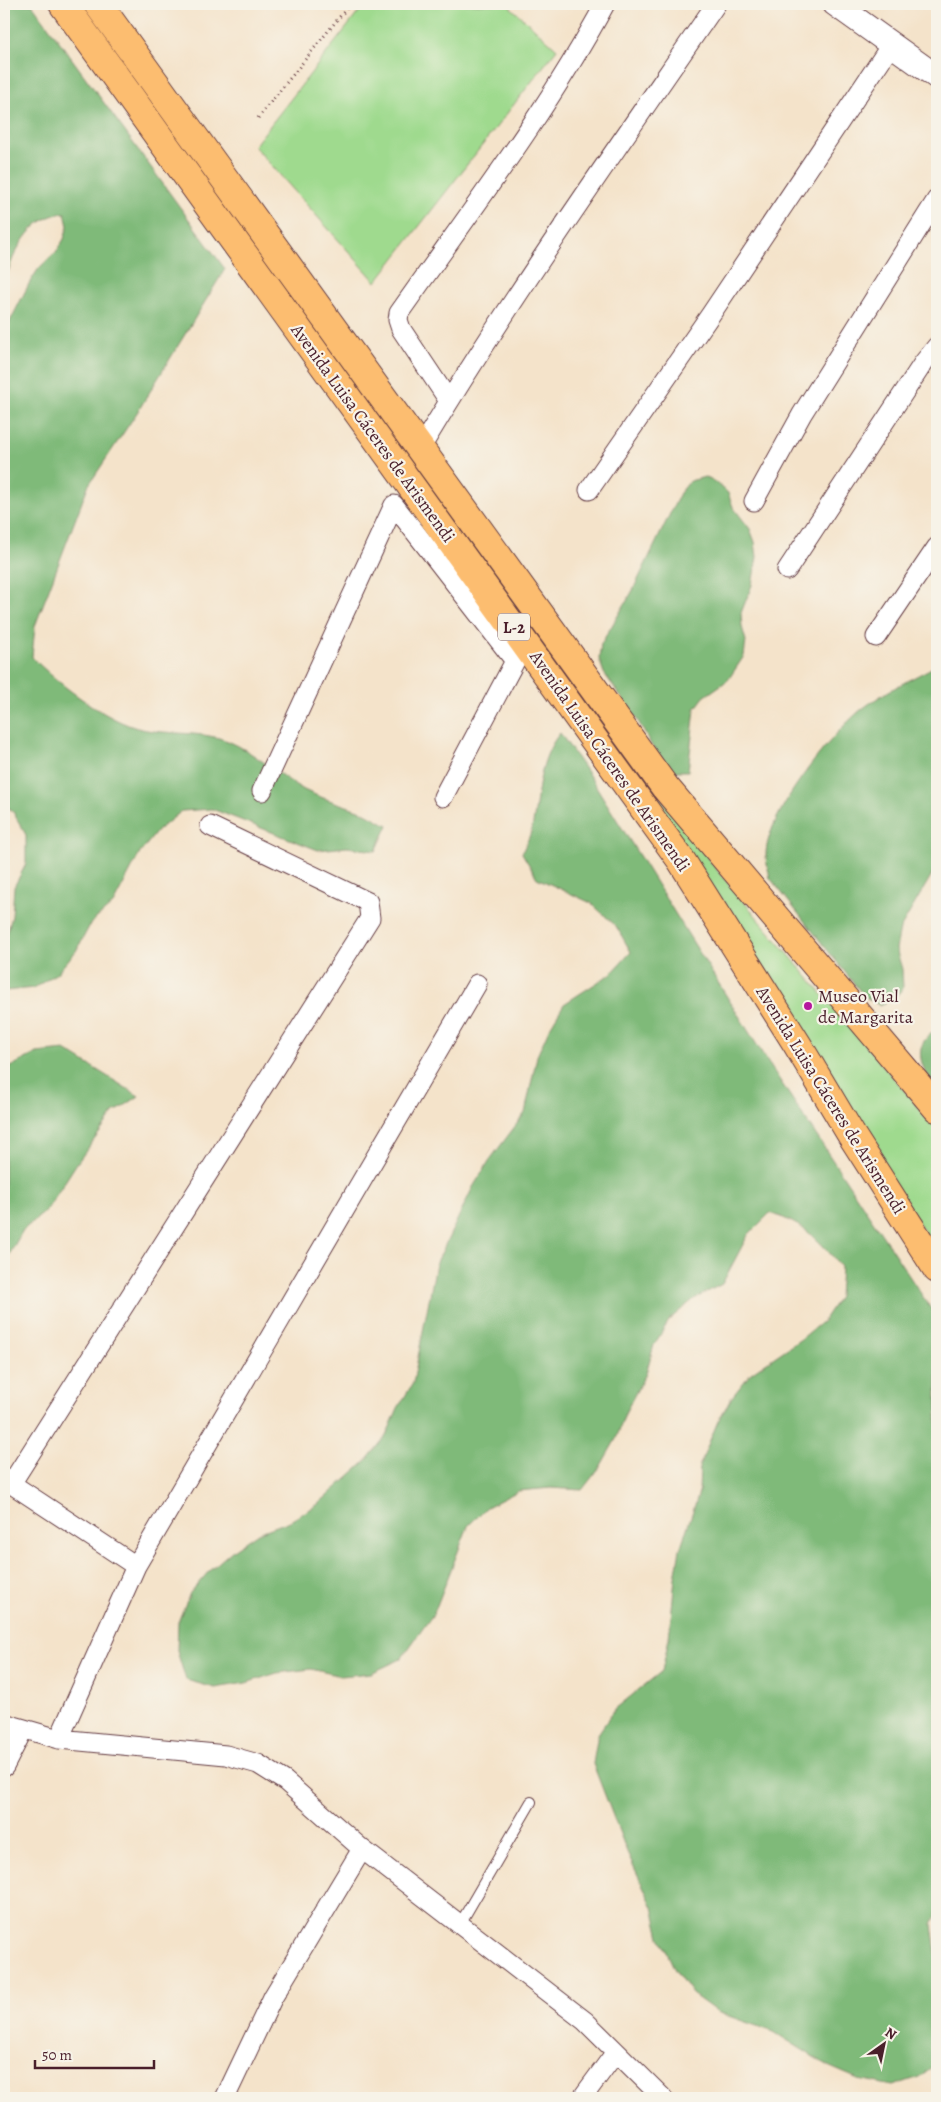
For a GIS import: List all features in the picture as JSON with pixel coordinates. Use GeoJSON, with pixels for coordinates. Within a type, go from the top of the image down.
{"type":"FeatureCollection","features":[{"type":"Feature","properties":{"kind":"main road","name":"Avenida Luisa Cáceres de Arismendi"},"geometry":{"type":"LineString","coordinates":[[63,4],[681,860],[937,1269]]}},
{"type":"Feature","properties":{"kind":"main road","name":"Avenida Luisa Cáceres de Arismendi"},"geometry":{"type":"LineString","coordinates":[[98,4],[665,787],[937,1108]]}},
{"type":"Feature","properties":{"kind":"street"},"geometry":{"type":"LineString","coordinates":[[449,401],[401,329],[398,320],[399,313],[551,96],[579,53],[605,4]]}},
{"type":"Feature","properties":{"kind":"street"},"geometry":{"type":"LineString","coordinates":[[420,449],[530,274],[716,4]]}},
{"type":"Feature","properties":{"kind":"street"},"geometry":{"type":"LineString","coordinates":[[837,4],[937,77]]}},
{"type":"Feature","properties":{"kind":"street"},"geometry":{"type":"LineString","coordinates":[[589,490],[711,314],[891,45]]}},
{"type":"Feature","properties":{"kind":"street"},"geometry":{"type":"LineString","coordinates":[[754,501],[802,414],[937,198]]}},
{"type":"Feature","properties":{"kind":"street"},"geometry":{"type":"LineString","coordinates":[[787,570],[924,362],[937,346]]}},
{"type":"Feature","properties":{"kind":"street"},"geometry":{"type":"LineString","coordinates":[[262,791],[394,505],[393,473],[389,454]]}},
{"type":"Feature","properties":{"kind":"street"},"geometry":{"type":"LineString","coordinates":[[394,505],[515,661],[443,796]]}},
{"type":"Feature","properties":{"kind":"street"},"geometry":{"type":"LineString","coordinates":[[876,637],[937,547]]}},
{"type":"Feature","properties":{"kind":"street"},"geometry":{"type":"LineString","coordinates":[[136,1566],[7,1482],[370,918],[368,902],[210,826]]}},
{"type":"Feature","properties":{"kind":"street"},"geometry":{"type":"LineString","coordinates":[[59,1740],[136,1566],[477,984]]}},
{"type":"Feature","properties":{"kind":"street"},"geometry":{"type":"LineString","coordinates":[[4,1723],[59,1740],[226,1755],[258,1764],[285,1781],[362,1848],[585,2021],[663,2098]]}},
{"type":"Feature","properties":{"kind":"street"},"geometry":{"type":"LineString","coordinates":[[4,1767],[23,1730]]}},
{"type":"Feature","properties":{"kind":"street"},"geometry":{"type":"LineString","coordinates":[[225,2098],[273,1997],[362,1848]]}},
{"type":"Feature","properties":{"kind":"street"},"geometry":{"type":"LineString","coordinates":[[582,2098],[616,2052]]}},
{"type":"Feature","properties":{"kind":"lane"},"geometry":{"type":"LineString","coordinates":[[460,1924],[531,1802]]}},
{"type":"Feature","properties":{"kind":"path"},"geometry":{"type":"LineString","coordinates":[[258,118],[350,4]]}},
{"type":"Feature","properties":{"kind":"green space"},"geometry":{"type":"Polygon","coordinates":[[[4,4],[32,4],[225,269],[138,411],[88,486],[35,626],[32,657],[53,677],[79,697],[121,722],[145,730],[206,735],[228,741],[248,752],[304,790],[361,811],[388,825],[376,851],[347,847],[318,850],[212,809],[182,811],[158,830],[140,853],[113,904],[91,923],[76,951],[57,973],[34,988],[5,991],[4,945],[12,916],[14,887],[26,864],[26,835],[12,810],[4,806],[4,333],[30,282],[39,268],[57,251],[64,239],[68,226],[65,213],[40,222],[22,242],[4,279],[4,4]]]}},
{"type":"Feature","properties":{"kind":"green space"},"geometry":{"type":"Polygon","coordinates":[[[365,4],[507,4],[557,49],[376,282],[254,146],[365,4]]]}},
{"type":"Feature","properties":{"kind":"green space"},"geometry":{"type":"Polygon","coordinates":[[[705,477],[717,483],[728,493],[733,507],[750,529],[755,542],[757,557],[752,585],[741,613],[746,641],[744,656],[728,680],[704,697],[695,709],[688,771],[673,771],[653,748],[638,721],[604,673],[599,659],[601,644],[632,592],[680,493],[690,481],[705,477]]]}},
{"type":"Feature","properties":{"kind":"green space"},"geometry":{"type":"Polygon","coordinates":[[[937,665],[937,866],[900,929],[896,949],[902,969],[903,988],[893,1000],[879,1005],[864,996],[770,878],[766,856],[769,839],[776,820],[788,799],[802,777],[834,737],[862,709],[880,696],[937,665]]]}},
{"type":"Feature","properties":{"kind":"green space"},"geometry":{"type":"Polygon","coordinates":[[[560,733],[589,775],[767,1061],[937,1318],[937,1914],[932,1924],[937,1961],[937,2063],[919,2077],[893,2086],[858,2079],[828,2066],[774,2032],[717,2012],[692,1994],[675,1970],[660,1937],[653,1907],[627,1852],[593,1764],[598,1734],[615,1709],[662,1671],[669,1638],[680,1549],[699,1493],[700,1464],[718,1421],[732,1397],[751,1373],[801,1339],[823,1321],[839,1297],[841,1267],[818,1241],[802,1228],[770,1213],[748,1235],[722,1284],[694,1299],[670,1319],[654,1345],[646,1373],[626,1411],[616,1439],[600,1467],[582,1490],[551,1488],[518,1491],[487,1507],[468,1526],[434,1613],[401,1659],[371,1673],[341,1676],[311,1669],[277,1673],[246,1683],[215,1688],[186,1680],[177,1651],[178,1622],[190,1593],[210,1570],[233,1550],[258,1533],[290,1521],[317,1505],[366,1461],[386,1436],[398,1408],[413,1383],[436,1264],[473,1187],[489,1161],[525,1113],[537,1056],[549,1029],[564,1004],[612,973],[631,952],[616,926],[591,903],[537,878],[522,853],[532,827],[544,764],[553,743],[560,733]]]}},
{"type":"Feature","properties":{"kind":"green space","name":"Museo Vial de Margarita"},"geometry":{"type":"Polygon","coordinates":[[[657,792],[721,875],[937,1129],[937,1252],[650,796],[657,792]]]}},
{"type":"Feature","properties":{"kind":"green space"},"geometry":{"type":"Polygon","coordinates":[[[937,1030],[937,1091],[923,1066],[921,1050],[928,1036],[937,1030]]]}},
{"type":"Feature","properties":{"kind":"green space"},"geometry":{"type":"Polygon","coordinates":[[[65,1050],[139,1096],[114,1113],[77,1163],[46,1211],[23,1230],[9,1255],[4,1272],[4,1070],[37,1053],[65,1050]]]}},
{"type":"Feature","properties":{"kind":"place","name":"Museo Vial de Margarita"},"geometry":{"type":"Point","coordinates":[808,1006]}}]}
